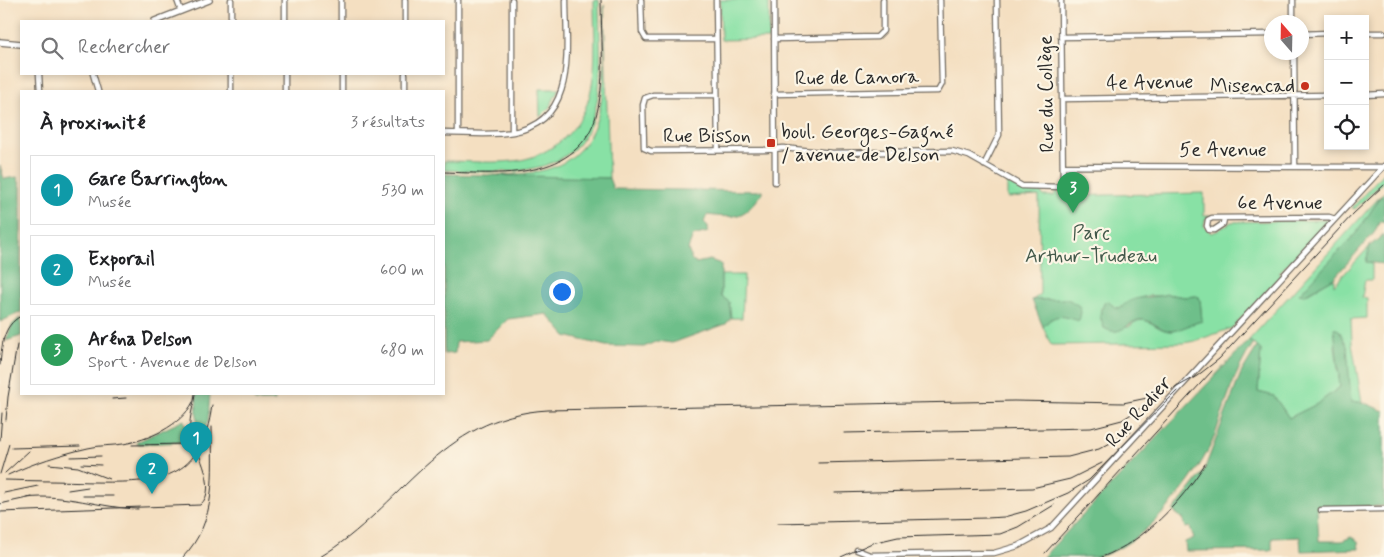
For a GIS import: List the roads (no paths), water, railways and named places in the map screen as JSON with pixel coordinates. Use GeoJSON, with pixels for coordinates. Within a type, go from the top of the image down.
{"type":"FeatureCollection","features":[{"type":"Feature","properties":{"kind":"street"},"geometry":{"type":"LineString","coordinates":[[177,0],[181,11]]}},
{"type":"Feature","properties":{"kind":"street"},"geometry":{"type":"LineString","coordinates":[[158,20],[208,0]]}},
{"type":"Feature","properties":{"kind":"street"},"geometry":{"type":"LineString","coordinates":[[231,0],[231,20]]}},
{"type":"Feature","properties":{"kind":"street"},"geometry":{"type":"LineString","coordinates":[[285,0],[285,20]]}},
{"type":"Feature","properties":{"kind":"street"},"geometry":{"type":"LineString","coordinates":[[341,0],[341,20]]}},
{"type":"Feature","properties":{"kind":"street"},"geometry":{"type":"LineString","coordinates":[[405,0],[405,20]]}},
{"type":"Feature","properties":{"kind":"street"},"geometry":{"type":"LineString","coordinates":[[458,0],[458,133]]}},
{"type":"Feature","properties":{"kind":"street"},"geometry":{"type":"LineString","coordinates":[[512,0],[512,132]]}},
{"type":"Feature","properties":{"kind":"street"},"geometry":{"type":"LineString","coordinates":[[445,133],[512,132],[538,122],[551,110],[560,95],[566,71],[566,0]]}},
{"type":"Feature","properties":{"kind":"street"},"geometry":{"type":"LineString","coordinates":[[642,0],[642,32],[646,39],[716,39]]}},
{"type":"Feature","properties":{"kind":"street"},"geometry":{"type":"LineString","coordinates":[[716,0],[718,150]]}},
{"type":"Feature","properties":{"kind":"street"},"geometry":{"type":"LineString","coordinates":[[774,0],[775,182]]}},
{"type":"Feature","properties":{"kind":"street"},"geometry":{"type":"LineString","coordinates":[[774,38],[877,37],[883,30],[883,0]]}},
{"type":"Feature","properties":{"kind":"street","name":"Rue de Canora"},"geometry":{"type":"LineString","coordinates":[[774,94],[938,92],[942,84],[940,0]]}},
{"type":"Feature","properties":{"kind":"street"},"geometry":{"type":"LineString","coordinates":[[984,165],[999,135],[997,0]]}},
{"type":"Feature","properties":{"kind":"street","name":"Rue du Collège"},"geometry":{"type":"LineString","coordinates":[[1061,0],[1063,187]]}},
{"type":"Feature","properties":{"kind":"street"},"geometry":{"type":"LineString","coordinates":[[1293,0],[1293,15]]}},
{"type":"Feature","properties":{"kind":"street"},"geometry":{"type":"LineString","coordinates":[[1369,33],[1384,33]]}},
{"type":"Feature","properties":{"kind":"street"},"geometry":{"type":"LineString","coordinates":[[1061,37],[1264,34]]}},
{"type":"Feature","properties":{"kind":"street"},"geometry":{"type":"LineString","coordinates":[[1309,34],[1324,34]]}},
{"type":"Feature","properties":{"kind":"street"},"geometry":{"type":"LineString","coordinates":[[0,42],[20,44]]}},
{"type":"Feature","properties":{"kind":"street"},"geometry":{"type":"LineString","coordinates":[[1294,60],[1295,165]]}},
{"type":"Feature","properties":{"kind":"street"},"geometry":{"type":"LineString","coordinates":[[39,75],[40,90]]}},
{"type":"Feature","properties":{"kind":"street"},"geometry":{"type":"LineString","coordinates":[[93,75],[97,85]]}},
{"type":"Feature","properties":{"kind":"street"},"geometry":{"type":"LineString","coordinates":[[97,75],[98,90]]}},
{"type":"Feature","properties":{"kind":"street"},"geometry":{"type":"LineString","coordinates":[[231,75],[231,90]]}},
{"type":"Feature","properties":{"kind":"street"},"geometry":{"type":"LineString","coordinates":[[285,75],[285,90]]}},
{"type":"Feature","properties":{"kind":"street"},"geometry":{"type":"LineString","coordinates":[[342,75],[342,90]]}},
{"type":"Feature","properties":{"kind":"street"},"geometry":{"type":"LineString","coordinates":[[405,75],[405,90]]}},
{"type":"Feature","properties":{"kind":"street","name":"Rue Bisson"},"geometry":{"type":"LineString","coordinates":[[717,94],[647,96],[643,101],[643,146],[648,151],[783,148],[832,153],[952,151],[965,154],[1022,186],[1063,187]]}},
{"type":"Feature","properties":{"kind":"street"},"geometry":{"type":"LineString","coordinates":[[1369,94],[1384,94]]}},
{"type":"Feature","properties":{"kind":"street","name":"4e Avenue"},"geometry":{"type":"LineString","coordinates":[[1062,100],[1324,95]]}},
{"type":"Feature","properties":{"kind":"street","name":"5e Avenue"},"geometry":{"type":"LineString","coordinates":[[1063,166],[1384,166]]}},
{"type":"Feature","properties":{"kind":"street","name":"Rue Rodier"},"geometry":{"type":"LineString","coordinates":[[857,550],[870,556],[994,553],[1018,546],[1051,528],[1384,166]]}},
{"type":"Feature","properties":{"kind":"street","name":"6e Avenue"},"geometry":{"type":"LineString","coordinates":[[1224,218],[1329,217],[1336,219]]}},
{"type":"Feature","properties":{"kind":"street"},"geometry":{"type":"LineString","coordinates":[[1321,510],[1384,509]]}},
{"type":"Feature","properties":{"kind":"tram line"},"geometry":{"type":"LineString","coordinates":[[0,365],[4,337],[10,325],[20,317]]}},
{"type":"Feature","properties":{"kind":"tram line"},"geometry":{"type":"LineString","coordinates":[[0,512],[200,505],[206,497],[208,488],[204,467],[190,428],[195,395]]}},
{"type":"Feature","properties":{"kind":"railway"},"geometry":{"type":"LineString","coordinates":[[445,172],[516,172],[540,168],[560,160],[578,147],[591,129],[599,103],[602,65],[601,0]]}},
{"type":"Feature","properties":{"kind":"railway"},"geometry":{"type":"LineString","coordinates":[[320,557],[349,537],[424,467],[450,446],[478,428],[510,416],[548,410],[1014,401],[1123,403],[1152,397],[1175,388],[1197,376],[1219,359],[1353,214],[1384,185]]}},
{"type":"Feature","properties":{"kind":"railway"},"geometry":{"type":"LineString","coordinates":[[6,420],[17,345]]}},
{"type":"Feature","properties":{"kind":"railway"},"geometry":{"type":"LineString","coordinates":[[1045,553],[1212,371]]}},
{"type":"Feature","properties":{"kind":"railway"},"geometry":{"type":"LineString","coordinates":[[778,523],[987,518],[1004,517],[1026,511],[1068,493],[1089,480],[1177,391]]}},
{"type":"Feature","properties":{"kind":"railway"},"geometry":{"type":"LineString","coordinates":[[112,399],[126,398]]}},
{"type":"Feature","properties":{"kind":"railway"},"geometry":{"type":"LineString","coordinates":[[844,433],[1091,428],[1122,420],[1153,400]]}},
{"type":"Feature","properties":{"kind":"railway"},"geometry":{"type":"LineString","coordinates":[[8,475],[68,453],[143,439],[172,425],[188,411],[193,402]]}},
{"type":"Feature","properties":{"kind":"railway"},"geometry":{"type":"LineString","coordinates":[[5,480],[116,482],[138,481],[173,473],[187,463],[198,450],[207,430],[212,405]]}},
{"type":"Feature","properties":{"kind":"railway"},"geometry":{"type":"LineString","coordinates":[[0,440],[2,413]]}},
{"type":"Feature","properties":{"kind":"railway"},"geometry":{"type":"LineString","coordinates":[[183,557],[194,543],[208,512],[212,479],[212,427]]}},
{"type":"Feature","properties":{"kind":"railway"},"geometry":{"type":"LineString","coordinates":[[818,463],[1068,457],[1099,449],[1131,432]]}},
{"type":"Feature","properties":{"kind":"railway"},"geometry":{"type":"LineString","coordinates":[[0,474],[9,444]]}},
{"type":"Feature","properties":{"kind":"railway"},"geometry":{"type":"LineString","coordinates":[[132,445],[187,444]]}},
{"type":"Feature","properties":{"kind":"railway"},"geometry":{"type":"LineString","coordinates":[[12,448],[80,446]]}},
{"type":"Feature","properties":{"kind":"railway"},"geometry":{"type":"LineString","coordinates":[[5,473],[29,451]]}},
{"type":"Feature","properties":{"kind":"railway"},"geometry":{"type":"LineString","coordinates":[[71,457],[101,456]]}},
{"type":"Feature","properties":{"kind":"railway"},"geometry":{"type":"LineString","coordinates":[[835,493],[1032,488],[1070,479],[1102,463]]}},
{"type":"Feature","properties":{"kind":"railway"},"geometry":{"type":"LineString","coordinates":[[49,464],[78,467],[109,479]]}},
{"type":"Feature","properties":{"kind":"railway"},"geometry":{"type":"LineString","coordinates":[[81,464],[101,465]]}},
{"type":"Feature","properties":{"kind":"railway"},"geometry":{"type":"LineString","coordinates":[[1102,557],[1133,541],[1161,519],[1185,493],[1205,464]]}},
{"type":"Feature","properties":{"kind":"railway"},"geometry":{"type":"LineString","coordinates":[[4,493],[38,486]]}},
{"type":"Feature","properties":{"kind":"railway"},"geometry":{"type":"LineString","coordinates":[[68,490],[88,487]]}},
{"type":"Feature","properties":{"kind":"railway"},"geometry":{"type":"LineString","coordinates":[[83,496],[113,496]]}},
{"type":"Feature","properties":{"kind":"railway"},"geometry":{"type":"LineString","coordinates":[[0,504],[32,497]]}},
{"type":"Feature","properties":{"kind":"railway"},"geometry":{"type":"LineString","coordinates":[[26,498],[55,497],[138,509]]}},
{"type":"Feature","properties":{"kind":"railway"},"geometry":{"type":"LineString","coordinates":[[841,557],[872,543],[898,537],[1000,534],[1018,527],[1054,505]]}},
{"type":"Feature","properties":{"kind":"place","name":"Misencad"},"geometry":{"type":"Point","coordinates":[1305,86]}},
{"type":"Feature","properties":{"kind":"place","name":"boul. Georges-Gagné / avenue de Delson"},"geometry":{"type":"Point","coordinates":[771,143]}},
{"type":"Feature","properties":{"kind":"place","name":"Aréna Delson"},"geometry":{"type":"Point","coordinates":[1073,213]}},
{"type":"Feature","properties":{"kind":"place","name":"Gare Barrington"},"geometry":{"type":"Point","coordinates":[196,463]}},
{"type":"Feature","properties":{"kind":"place","name":"Exporail"},"geometry":{"type":"Point","coordinates":[152,494]}},
{"type":"Feature","properties":{"kind":"park label","name":"Parc Arthur-Trudeau"},"geometry":{"type":"Point","coordinates":[1091,244]}}]}
